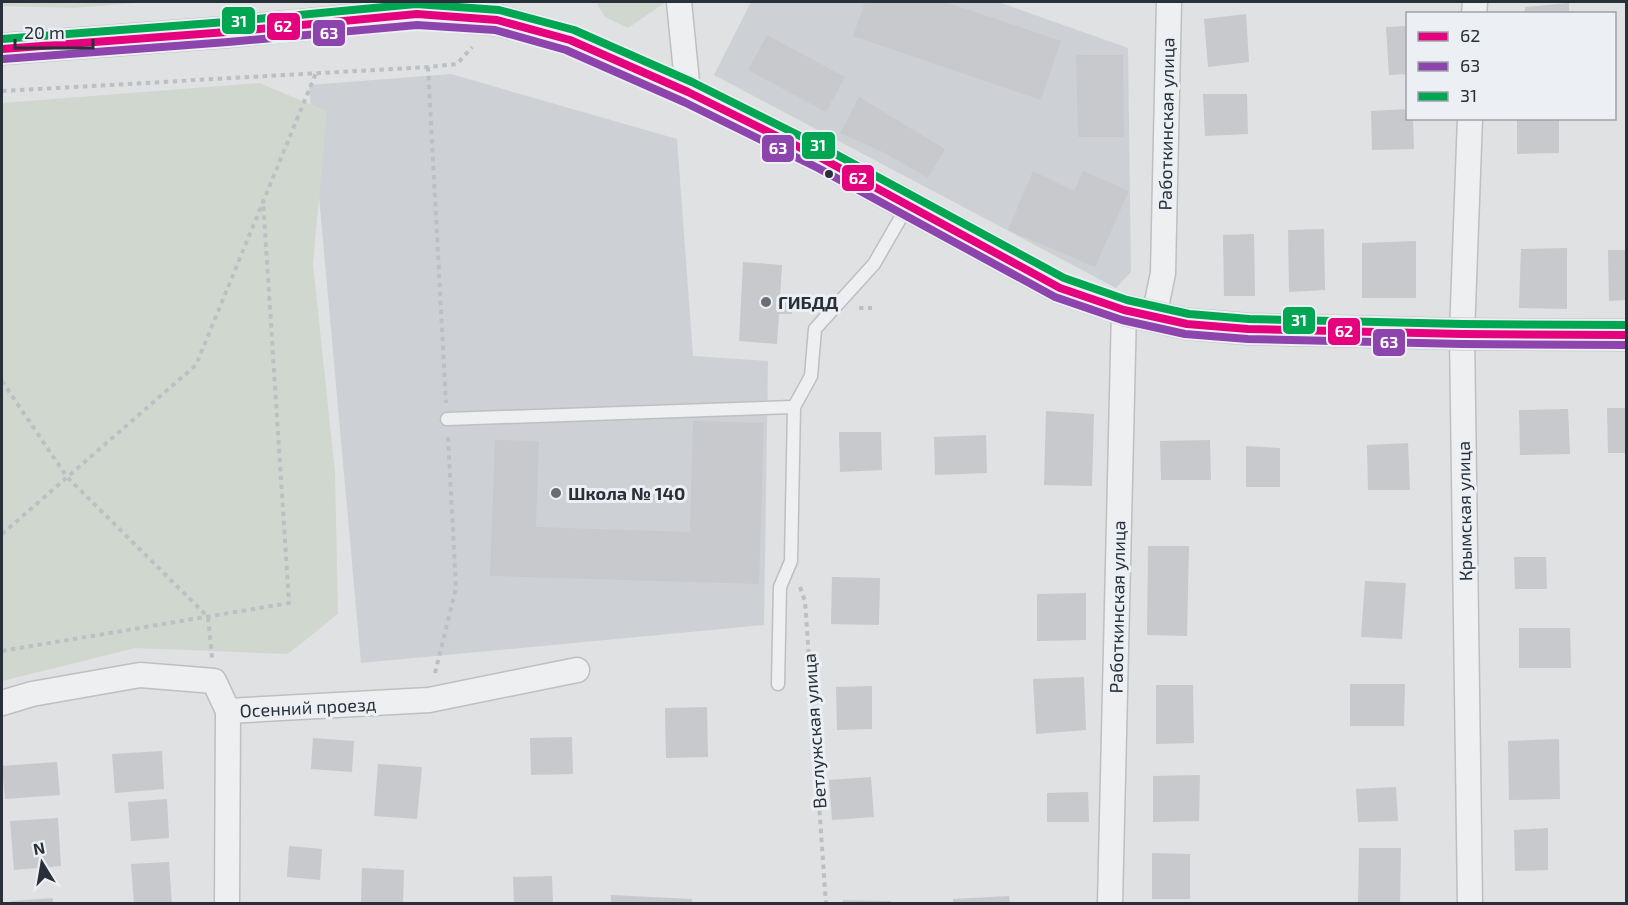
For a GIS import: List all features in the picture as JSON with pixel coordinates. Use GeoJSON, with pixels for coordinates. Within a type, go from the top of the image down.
{"type":"FeatureCollection","features":[{"type":"Feature","properties":{"kind":"street"},"geometry":{"type":"LineString","coordinates":[[679,2],[688,92]]}},
{"type":"Feature","properties":{"kind":"street","name":"Работкинская улица"},"geometry":{"type":"LineString","coordinates":[[1110,903],[1139,313],[1163,273],[1169,2]]}},
{"type":"Feature","properties":{"kind":"street"},"geometry":{"type":"LineString","coordinates":[[2,49],[227,32],[417,14],[497,20],[570,40],[688,92],[823,159],[1060,288],[1139,313],[1187,324],[1248,329],[1462,334],[1626,334]]}},
{"type":"Feature","properties":{"kind":"street","name":"Крымская улица"},"geometry":{"type":"LineString","coordinates":[[1470,120],[1462,334],[1470,903]]}},
{"type":"Feature","properties":{"kind":"street","name":"Осенний проезд"},"geometry":{"type":"LineString","coordinates":[[227,903],[228,711],[429,700],[577,670]]}},
{"type":"Feature","properties":{"kind":"street"},"geometry":{"type":"LineString","coordinates":[[2,703],[32,694],[140,675],[214,681],[228,711]]}},
{"type":"Feature","properties":{"kind":"lane","name":"Ветлужская улица"},"geometry":{"type":"LineString","coordinates":[[778,684],[780,587],[791,561],[794,407],[811,376],[814,329],[874,264],[908,204]]}},
{"type":"Feature","properties":{"kind":"lane"},"geometry":{"type":"LineString","coordinates":[[447,419],[794,407]]}},
{"type":"Feature","properties":{"kind":"path"},"geometry":{"type":"LineString","coordinates":[[2,92],[457,64],[497,20]]}},
{"type":"Feature","properties":{"kind":"path"},"geometry":{"type":"LineString","coordinates":[[428,67],[456,588],[429,700]]}},
{"type":"Feature","properties":{"kind":"path"},"geometry":{"type":"LineString","coordinates":[[2,534],[196,365],[316,73]]}},
{"type":"Feature","properties":{"kind":"path"},"geometry":{"type":"LineString","coordinates":[[2,651],[289,603],[263,200]]}},
{"type":"Feature","properties":{"kind":"path"},"geometry":{"type":"LineString","coordinates":[[2,381],[67,477],[208,617],[214,681]]}},
{"type":"Feature","properties":{"kind":"path","name":"Ветлужская улица"},"geometry":{"type":"LineString","coordinates":[[791,561],[805,601],[826,903]]}},
{"type":"Feature","properties":{"kind":"shaded area"},"geometry":{"type":"Polygon","coordinates":[[[2,2],[148,2],[73,8],[2,6],[2,2]]]}},
{"type":"Feature","properties":{"kind":"shaded area"},"geometry":{"type":"Polygon","coordinates":[[[596,2],[666,2],[628,28],[605,17],[596,2]]]}},
{"type":"Feature","properties":{"kind":"shaded area"},"geometry":{"type":"Polygon","coordinates":[[[751,2],[998,2],[1128,48],[1131,272],[1116,288],[714,75],[751,2]]]}},
{"type":"Feature","properties":{"kind":"shaded area","name":"Школа № 140"},"geometry":{"type":"Polygon","coordinates":[[[451,74],[677,139],[693,356],[768,361],[764,625],[361,663],[309,85],[451,74]]]}},
{"type":"Feature","properties":{"kind":"shaded area"},"geometry":{"type":"Polygon","coordinates":[[[259,83],[327,111],[313,264],[335,473],[338,614],[288,654],[135,648],[2,681],[2,103],[259,83]]]}},
{"type":"Feature","properties":{"kind":"building"},"geometry":{"type":"Polygon","coordinates":[[[865,2],[945,2],[1061,41],[1041,100],[853,36],[865,2]]]}},
{"type":"Feature","properties":{"kind":"building"},"geometry":{"type":"Polygon","coordinates":[[[1569,3],[1569,12],[1525,12],[1525,7],[1569,3]]]}},
{"type":"Feature","properties":{"kind":"building"},"geometry":{"type":"Polygon","coordinates":[[[1246,14],[1249,62],[1208,67],[1204,19],[1246,14]]]}},
{"type":"Feature","properties":{"kind":"building"},"geometry":{"type":"Polygon","coordinates":[[[1406,26],[1406,74],[1389,75],[1386,27],[1406,26]]]}},
{"type":"Feature","properties":{"kind":"building"},"geometry":{"type":"Polygon","coordinates":[[[767,35],[845,77],[826,112],[748,70],[767,35]]]}},
{"type":"Feature","properties":{"kind":"building"},"geometry":{"type":"Polygon","coordinates":[[[1076,55],[1123,55],[1124,137],[1078,137],[1076,55]]]}},
{"type":"Feature","properties":{"kind":"building"},"geometry":{"type":"Polygon","coordinates":[[[1203,94],[1247,94],[1248,134],[1205,136],[1203,94]]]}},
{"type":"Feature","properties":{"kind":"building"},"geometry":{"type":"Polygon","coordinates":[[[859,97],[945,149],[928,178],[885,153],[840,133],[859,97]]]}},
{"type":"Feature","properties":{"kind":"building"},"geometry":{"type":"Polygon","coordinates":[[[1406,109],[1406,120],[1413,120],[1414,149],[1372,150],[1371,111],[1406,109]]]}},
{"type":"Feature","properties":{"kind":"building"},"geometry":{"type":"Polygon","coordinates":[[[1517,120],[1559,120],[1559,153],[1517,154],[1517,120]]]}},
{"type":"Feature","properties":{"kind":"building"},"geometry":{"type":"Polygon","coordinates":[[[1033,171],[1074,191],[1083,171],[1129,191],[1095,267],[1008,230],[1033,171]]]}},
{"type":"Feature","properties":{"kind":"building"},"geometry":{"type":"Polygon","coordinates":[[[1324,229],[1325,290],[1289,292],[1288,230],[1324,229]]]}},
{"type":"Feature","properties":{"kind":"building"},"geometry":{"type":"Polygon","coordinates":[[[1254,234],[1255,296],[1224,296],[1223,235],[1254,234]]]}},
{"type":"Feature","properties":{"kind":"building"},"geometry":{"type":"Polygon","coordinates":[[[1416,241],[1416,298],[1362,298],[1362,243],[1416,241]]]}},
{"type":"Feature","properties":{"kind":"building"},"geometry":{"type":"Polygon","coordinates":[[[1567,248],[1567,309],[1519,308],[1521,249],[1567,248]]]}},
{"type":"Feature","properties":{"kind":"building"},"geometry":{"type":"Polygon","coordinates":[[[1608,250],[1626,250],[1626,300],[1609,301],[1608,250]]]}},
{"type":"Feature","properties":{"kind":"building"},"geometry":{"type":"Polygon","coordinates":[[[743,262],[782,265],[780,297],[793,298],[792,314],[779,314],[777,344],[739,341],[743,262]]]}},
{"type":"Feature","properties":{"kind":"building"},"geometry":{"type":"Polygon","coordinates":[[[1607,408],[1626,408],[1626,453],[1608,453],[1607,408]]]}},
{"type":"Feature","properties":{"kind":"building"},"geometry":{"type":"Polygon","coordinates":[[[1568,409],[1570,454],[1520,455],[1519,410],[1568,409]]]}},
{"type":"Feature","properties":{"kind":"building"},"geometry":{"type":"Polygon","coordinates":[[[1046,411],[1094,414],[1092,486],[1044,485],[1046,411]]]}},
{"type":"Feature","properties":{"kind":"building"},"geometry":{"type":"Polygon","coordinates":[[[693,421],[764,423],[759,584],[490,576],[495,440],[539,441],[536,527],[690,532],[693,421]]]}},
{"type":"Feature","properties":{"kind":"building"},"geometry":{"type":"Polygon","coordinates":[[[839,432],[881,432],[882,470],[840,472],[839,432]]]}},
{"type":"Feature","properties":{"kind":"building"},"geometry":{"type":"Polygon","coordinates":[[[986,435],[987,473],[935,475],[934,437],[986,435]]]}},
{"type":"Feature","properties":{"kind":"building"},"geometry":{"type":"Polygon","coordinates":[[[1210,440],[1211,480],[1161,480],[1160,441],[1210,440]]]}},
{"type":"Feature","properties":{"kind":"building"},"geometry":{"type":"Polygon","coordinates":[[[1408,443],[1410,490],[1368,490],[1367,445],[1408,443]]]}},
{"type":"Feature","properties":{"kind":"building"},"geometry":{"type":"Polygon","coordinates":[[[1246,446],[1280,448],[1280,487],[1246,487],[1246,446]]]}},
{"type":"Feature","properties":{"kind":"building"},"geometry":{"type":"Polygon","coordinates":[[[1148,546],[1189,546],[1187,636],[1147,635],[1148,546]]]}},
{"type":"Feature","properties":{"kind":"building"},"geometry":{"type":"Polygon","coordinates":[[[1514,557],[1546,557],[1547,589],[1515,589],[1514,557]]]}},
{"type":"Feature","properties":{"kind":"building"},"geometry":{"type":"Polygon","coordinates":[[[832,577],[880,578],[879,625],[831,624],[832,577]]]}},
{"type":"Feature","properties":{"kind":"building"},"geometry":{"type":"Polygon","coordinates":[[[1365,581],[1406,583],[1402,639],[1361,637],[1365,581]]]}},
{"type":"Feature","properties":{"kind":"building"},"geometry":{"type":"Polygon","coordinates":[[[1086,593],[1086,640],[1037,641],[1037,594],[1086,593]]]}},
{"type":"Feature","properties":{"kind":"building"},"geometry":{"type":"Polygon","coordinates":[[[1519,628],[1570,628],[1571,668],[1519,668],[1519,628]]]}},
{"type":"Feature","properties":{"kind":"building"},"geometry":{"type":"Polygon","coordinates":[[[1084,677],[1086,730],[1036,734],[1033,679],[1084,677]]]}},
{"type":"Feature","properties":{"kind":"building"},"geometry":{"type":"Polygon","coordinates":[[[1350,684],[1405,684],[1404,726],[1350,726],[1350,684]]]}},
{"type":"Feature","properties":{"kind":"building"},"geometry":{"type":"Polygon","coordinates":[[[1156,685],[1193,685],[1194,743],[1156,744],[1156,685]]]}},
{"type":"Feature","properties":{"kind":"building"},"geometry":{"type":"Polygon","coordinates":[[[872,686],[872,729],[837,730],[836,687],[872,686]]]}},
{"type":"Feature","properties":{"kind":"building"},"geometry":{"type":"Polygon","coordinates":[[[707,707],[708,757],[666,758],[665,708],[707,707]]]}},
{"type":"Feature","properties":{"kind":"building"},"geometry":{"type":"Polygon","coordinates":[[[572,737],[573,774],[531,775],[530,738],[572,737]]]}},
{"type":"Feature","properties":{"kind":"building"},"geometry":{"type":"Polygon","coordinates":[[[313,738],[354,741],[352,772],[311,769],[313,738]]]}},
{"type":"Feature","properties":{"kind":"building"},"geometry":{"type":"Polygon","coordinates":[[[1559,739],[1560,799],[1509,800],[1508,741],[1559,739]]]}},
{"type":"Feature","properties":{"kind":"building"},"geometry":{"type":"Polygon","coordinates":[[[162,751],[164,789],[115,793],[112,754],[162,751]]]}},
{"type":"Feature","properties":{"kind":"building"},"geometry":{"type":"Polygon","coordinates":[[[57,762],[60,795],[5,799],[2,766],[57,762]]]}},
{"type":"Feature","properties":{"kind":"building"},"geometry":{"type":"Polygon","coordinates":[[[378,764],[422,767],[417,819],[374,816],[378,764]]]}},
{"type":"Feature","properties":{"kind":"building"},"geometry":{"type":"Polygon","coordinates":[[[1200,775],[1199,821],[1153,822],[1153,776],[1200,775]]]}},
{"type":"Feature","properties":{"kind":"building"},"geometry":{"type":"Polygon","coordinates":[[[871,777],[874,817],[832,820],[829,780],[871,777]]]}},
{"type":"Feature","properties":{"kind":"building"},"geometry":{"type":"Polygon","coordinates":[[[1396,787],[1398,821],[1358,822],[1356,789],[1396,787]]]}},
{"type":"Feature","properties":{"kind":"building"},"geometry":{"type":"Polygon","coordinates":[[[1088,792],[1089,822],[1047,822],[1047,793],[1088,792]]]}},
{"type":"Feature","properties":{"kind":"building"},"geometry":{"type":"Polygon","coordinates":[[[167,799],[169,838],[131,841],[128,802],[167,799]]]}},
{"type":"Feature","properties":{"kind":"building"},"geometry":{"type":"Polygon","coordinates":[[[58,818],[61,866],[14,870],[10,821],[58,818]]]}},
{"type":"Feature","properties":{"kind":"building"},"geometry":{"type":"Polygon","coordinates":[[[1548,828],[1548,870],[1515,871],[1514,830],[1548,828]]]}},
{"type":"Feature","properties":{"kind":"building"},"geometry":{"type":"Polygon","coordinates":[[[289,846],[322,849],[320,880],[287,877],[289,846]]]}},
{"type":"Feature","properties":{"kind":"building"},"geometry":{"type":"Polygon","coordinates":[[[1359,848],[1401,848],[1400,904],[1358,904],[1359,848]]]}},
{"type":"Feature","properties":{"kind":"building"},"geometry":{"type":"Polygon","coordinates":[[[1152,853],[1190,854],[1190,899],[1152,899],[1152,853]]]}},
{"type":"Feature","properties":{"kind":"building"},"geometry":{"type":"Polygon","coordinates":[[[169,862],[172,904],[134,904],[131,864],[169,862]]]}},
{"type":"Feature","properties":{"kind":"building"},"geometry":{"type":"Polygon","coordinates":[[[362,868],[404,870],[403,904],[361,904],[362,868]]]}},
{"type":"Feature","properties":{"kind":"building"},"geometry":{"type":"Polygon","coordinates":[[[552,876],[553,904],[514,904],[513,877],[552,876]]]}},
{"type":"Feature","properties":{"kind":"building"},"geometry":{"type":"Polygon","coordinates":[[[611,895],[692,899],[692,904],[611,904],[611,895]]]}},
{"type":"Feature","properties":{"kind":"building"},"geometry":{"type":"Polygon","coordinates":[[[1009,896],[1010,904],[953,904],[953,899],[1009,896]]]}},
{"type":"Feature","properties":{"kind":"building"},"geometry":{"type":"Polygon","coordinates":[[[53,898],[53,904],[11,904],[11,901],[53,898]]]}},
{"type":"Feature","properties":{"kind":"building"},"geometry":{"type":"Polygon","coordinates":[[[843,900],[891,901],[891,904],[843,904],[843,900]]]}},
{"type":"Feature","properties":{"kind":"transit line","name":"31"},"geometry":{"type":"LineString","coordinates":[[2,39],[226,22],[416,4],[499,10],[574,30],[692,82],[828,150],[1064,278],[1127,300],[1189,314],[1249,319],[1626,325]]}},
{"type":"Feature","properties":{"kind":"transit line","name":"62"},"geometry":{"type":"LineString","coordinates":[[2,49],[227,32],[417,14],[497,20],[570,40],[688,92],[823,159],[1060,288],[1124,310],[1187,324],[1248,329],[1626,335]]}},
{"type":"Feature","properties":{"kind":"transit line","name":"63"},"geometry":{"type":"LineString","coordinates":[[3,59],[417,25],[495,30],[566,50],[684,102],[818,168],[1055,297],[1122,320],[1185,334],[1248,339],[1626,345]]}},
{"type":"Feature","properties":{"kind":"place","name":"ГИБДД"},"geometry":{"type":"Point","coordinates":[766,302]}},
{"type":"Feature","properties":{"kind":"place","name":"Школа № 140"},"geometry":{"type":"Point","coordinates":[556,493]}}]}
